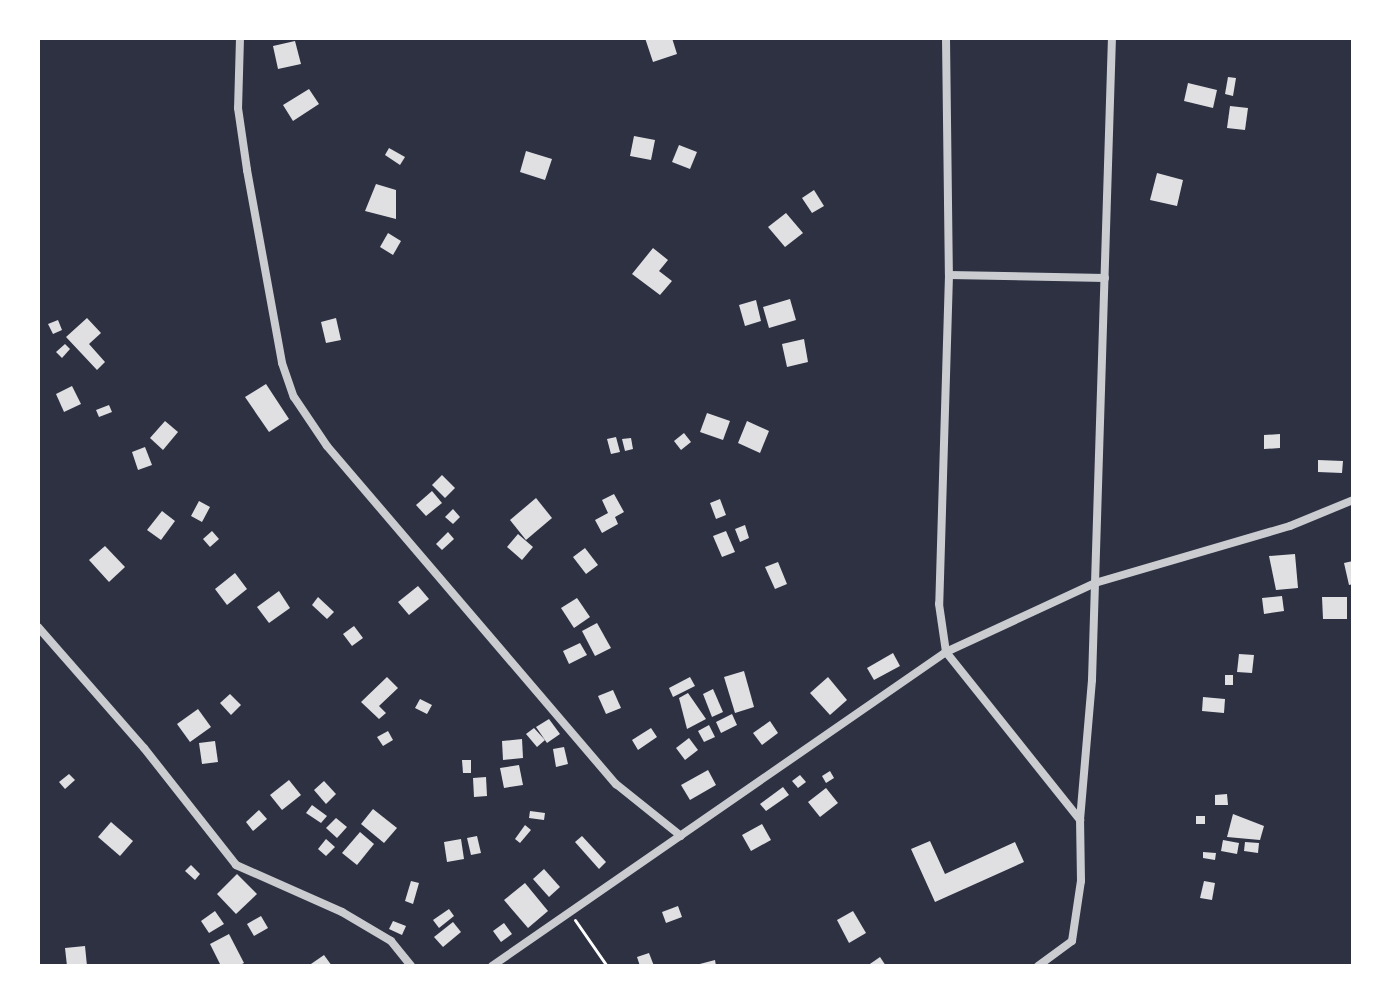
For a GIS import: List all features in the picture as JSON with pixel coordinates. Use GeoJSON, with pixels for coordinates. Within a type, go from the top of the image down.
{"type":"FeatureCollection","features":[{"type":"Feature","properties":{"kind":"street"},"geometry":{"type":"LineString","coordinates":[[240,38],[238,108],[247,170],[282,363],[294,397],[327,446],[616,784],[664,818],[681,836]]}},
{"type":"Feature","properties":{"kind":"street"},"geometry":{"type":"LineString","coordinates":[[946,38],[949,275],[939,604],[946,652],[1080,820]]}},
{"type":"Feature","properties":{"kind":"street"},"geometry":{"type":"LineString","coordinates":[[1038,966],[1072,941],[1081,881],[1080,820],[1095,583],[1112,38]]}},
{"type":"Feature","properties":{"kind":"street"},"geometry":{"type":"LineString","coordinates":[[949,275],[1105,278]]}},
{"type":"Feature","properties":{"kind":"street"},"geometry":{"type":"LineString","coordinates":[[492,966],[946,652],[1095,583],[1290,526],[1353,500]]}},
{"type":"Feature","properties":{"kind":"street"},"geometry":{"type":"LineString","coordinates":[[38,627],[144,748],[236,865],[342,912],[391,941],[411,966]]}},
{"type":"Feature","properties":{"kind":"path"},"geometry":{"type":"LineString","coordinates":[[571,914],[607,966]]}},
{"type":"Feature","properties":{"kind":"building"},"geometry":{"type":"Polygon","coordinates":[[[645,38],[672,38],[677,54],[653,62],[645,38]]]}},
{"type":"Feature","properties":{"kind":"building"},"geometry":{"type":"Polygon","coordinates":[[[295,41],[301,64],[278,69],[273,46],[295,41]]]}},
{"type":"Feature","properties":{"kind":"building"},"geometry":{"type":"Polygon","coordinates":[[[1228,77],[1236,78],[1233,96],[1225,94],[1228,77]]]}},
{"type":"Feature","properties":{"kind":"building"},"geometry":{"type":"Polygon","coordinates":[[[1188,83],[1217,90],[1213,108],[1184,101],[1188,83]]]}},
{"type":"Feature","properties":{"kind":"building"},"geometry":{"type":"Polygon","coordinates":[[[309,89],[319,104],[293,121],[283,105],[309,89]]]}},
{"type":"Feature","properties":{"kind":"building"},"geometry":{"type":"Polygon","coordinates":[[[1230,106],[1248,108],[1245,130],[1227,128],[1230,106]]]}},
{"type":"Feature","properties":{"kind":"building"},"geometry":{"type":"Polygon","coordinates":[[[634,136],[655,140],[651,160],[630,156],[634,136]]]}},
{"type":"Feature","properties":{"kind":"building"},"geometry":{"type":"Polygon","coordinates":[[[679,145],[697,152],[690,169],[672,162],[679,145]]]}},
{"type":"Feature","properties":{"kind":"building"},"geometry":{"type":"Polygon","coordinates":[[[389,148],[405,157],[400,165],[385,155],[389,148]]]}},
{"type":"Feature","properties":{"kind":"building"},"geometry":{"type":"Polygon","coordinates":[[[526,151],[552,159],[545,180],[520,172],[526,151]]]}},
{"type":"Feature","properties":{"kind":"building"},"geometry":{"type":"Polygon","coordinates":[[[1157,173],[1183,180],[1177,206],[1150,200],[1157,173]]]}},
{"type":"Feature","properties":{"kind":"building"},"geometry":{"type":"Polygon","coordinates":[[[376,184],[396,190],[396,219],[365,211],[376,184]]]}},
{"type":"Feature","properties":{"kind":"building"},"geometry":{"type":"Polygon","coordinates":[[[814,190],[824,206],[812,213],[802,198],[814,190]]]}},
{"type":"Feature","properties":{"kind":"building"},"geometry":{"type":"Polygon","coordinates":[[[786,213],[803,233],[785,247],[768,227],[786,213]]]}},
{"type":"Feature","properties":{"kind":"building"},"geometry":{"type":"Polygon","coordinates":[[[388,233],[401,241],[393,255],[380,247],[388,233]]]}},
{"type":"Feature","properties":{"kind":"building"},"geometry":{"type":"Polygon","coordinates":[[[653,248],[668,260],[659,271],[672,281],[660,295],[632,274],[653,248]]]}},
{"type":"Feature","properties":{"kind":"building"},"geometry":{"type":"Polygon","coordinates":[[[790,299],[796,320],[769,328],[763,307],[790,299]]]}},
{"type":"Feature","properties":{"kind":"building"},"geometry":{"type":"Polygon","coordinates":[[[756,300],[761,321],[745,326],[739,305],[756,300]]]}},
{"type":"Feature","properties":{"kind":"building"},"geometry":{"type":"Polygon","coordinates":[[[87,318],[101,333],[89,344],[105,362],[97,370],[66,337],[87,318]]]}},
{"type":"Feature","properties":{"kind":"building"},"geometry":{"type":"Polygon","coordinates":[[[336,318],[341,340],[326,343],[321,322],[336,318]]]}},
{"type":"Feature","properties":{"kind":"building"},"geometry":{"type":"Polygon","coordinates":[[[58,320],[62,330],[53,334],[48,324],[58,320]]]}},
{"type":"Feature","properties":{"kind":"building"},"geometry":{"type":"Polygon","coordinates":[[[804,339],[808,362],[787,367],[782,344],[804,339]]]}},
{"type":"Feature","properties":{"kind":"building"},"geometry":{"type":"Polygon","coordinates":[[[65,344],[70,349],[62,358],[56,352],[65,344]]]}},
{"type":"Feature","properties":{"kind":"building"},"geometry":{"type":"Polygon","coordinates":[[[266,384],[289,419],[269,432],[245,397],[266,384]]]}},
{"type":"Feature","properties":{"kind":"building"},"geometry":{"type":"Polygon","coordinates":[[[72,386],[81,404],[64,412],[56,394],[72,386]]]}},
{"type":"Feature","properties":{"kind":"building"},"geometry":{"type":"Polygon","coordinates":[[[109,405],[112,412],[99,417],[96,410],[109,405]]]}},
{"type":"Feature","properties":{"kind":"building"},"geometry":{"type":"Polygon","coordinates":[[[707,413],[730,421],[723,440],[700,432],[707,413]]]}},
{"type":"Feature","properties":{"kind":"building"},"geometry":{"type":"Polygon","coordinates":[[[165,421],[178,432],[163,450],[150,438],[165,421]]]}},
{"type":"Feature","properties":{"kind":"building"},"geometry":{"type":"Polygon","coordinates":[[[747,421],[769,431],[760,453],[738,443],[747,421]]]}},
{"type":"Feature","properties":{"kind":"building"},"geometry":{"type":"Polygon","coordinates":[[[684,433],[691,442],[681,450],[674,441],[684,433]]]}},
{"type":"Feature","properties":{"kind":"building"},"geometry":{"type":"Polygon","coordinates":[[[1280,434],[1280,448],[1264,449],[1264,435],[1280,434]]]}},
{"type":"Feature","properties":{"kind":"building"},"geometry":{"type":"Polygon","coordinates":[[[616,437],[620,452],[611,454],[607,439],[616,437]]]}},
{"type":"Feature","properties":{"kind":"building"},"geometry":{"type":"Polygon","coordinates":[[[631,438],[633,449],[625,451],[622,439],[631,438]]]}},
{"type":"Feature","properties":{"kind":"building"},"geometry":{"type":"Polygon","coordinates":[[[145,447],[152,465],[138,470],[132,452],[145,447]]]}},
{"type":"Feature","properties":{"kind":"building"},"geometry":{"type":"Polygon","coordinates":[[[1318,460],[1343,461],[1342,473],[1318,472],[1318,460]]]}},
{"type":"Feature","properties":{"kind":"building"},"geometry":{"type":"Polygon","coordinates":[[[442,475],[455,488],[445,498],[432,485],[442,475]]]}},
{"type":"Feature","properties":{"kind":"building"},"geometry":{"type":"Polygon","coordinates":[[[432,491],[442,503],[426,516],[416,505],[432,491]]]}},
{"type":"Feature","properties":{"kind":"building"},"geometry":{"type":"Polygon","coordinates":[[[614,494],[624,512],[615,517],[618,524],[602,533],[595,520],[608,513],[602,500],[614,494]]]}},
{"type":"Feature","properties":{"kind":"building"},"geometry":{"type":"Polygon","coordinates":[[[536,498],[552,518],[526,540],[510,520],[536,498]]]}},
{"type":"Feature","properties":{"kind":"building"},"geometry":{"type":"Polygon","coordinates":[[[720,499],[726,515],[716,519],[710,503],[720,499]]]}},
{"type":"Feature","properties":{"kind":"building"},"geometry":{"type":"Polygon","coordinates":[[[199,501],[210,507],[202,522],[191,516],[199,501]]]}},
{"type":"Feature","properties":{"kind":"building"},"geometry":{"type":"Polygon","coordinates":[[[453,509],[460,517],[453,524],[445,517],[453,509]]]}},
{"type":"Feature","properties":{"kind":"building"},"geometry":{"type":"Polygon","coordinates":[[[162,511],[175,521],[161,540],[147,530],[162,511]]]}},
{"type":"Feature","properties":{"kind":"building"},"geometry":{"type":"Polygon","coordinates":[[[745,525],[749,538],[740,542],[735,529],[745,525]]]}},
{"type":"Feature","properties":{"kind":"building"},"geometry":{"type":"Polygon","coordinates":[[[212,531],[219,539],[210,547],[203,539],[212,531]]]}},
{"type":"Feature","properties":{"kind":"building"},"geometry":{"type":"Polygon","coordinates":[[[726,531],[735,552],[722,557],[713,536],[726,531]]]}},
{"type":"Feature","properties":{"kind":"building"},"geometry":{"type":"Polygon","coordinates":[[[448,532],[454,539],[442,550],[436,544],[448,532]]]}},
{"type":"Feature","properties":{"kind":"building"},"geometry":{"type":"Polygon","coordinates":[[[518,534],[533,547],[522,560],[507,547],[518,534]]]}},
{"type":"Feature","properties":{"kind":"building"},"geometry":{"type":"Polygon","coordinates":[[[105,546],[125,567],[109,582],[89,560],[105,546]]]}},
{"type":"Feature","properties":{"kind":"building"},"geometry":{"type":"Polygon","coordinates":[[[585,548],[598,565],[586,574],[573,557],[585,548]]]}},
{"type":"Feature","properties":{"kind":"building"},"geometry":{"type":"Polygon","coordinates":[[[1295,554],[1298,588],[1276,590],[1269,556],[1295,554]]]}},
{"type":"Feature","properties":{"kind":"building"},"geometry":{"type":"Polygon","coordinates":[[[1353,561],[1353,584],[1349,585],[1344,563],[1353,561]]]}},
{"type":"Feature","properties":{"kind":"building"},"geometry":{"type":"Polygon","coordinates":[[[778,562],[787,584],[775,589],[765,567],[778,562]]]}},
{"type":"Feature","properties":{"kind":"building"},"geometry":{"type":"Polygon","coordinates":[[[235,573],[247,589],[227,605],[215,589],[235,573]]]}},
{"type":"Feature","properties":{"kind":"building"},"geometry":{"type":"Polygon","coordinates":[[[418,586],[429,599],[409,615],[398,602],[418,586]]]}},
{"type":"Feature","properties":{"kind":"building"},"geometry":{"type":"Polygon","coordinates":[[[279,591],[290,608],[269,623],[257,607],[279,591]]]}},
{"type":"Feature","properties":{"kind":"building"},"geometry":{"type":"Polygon","coordinates":[[[1282,596],[1284,611],[1264,614],[1262,598],[1282,596]]]}},
{"type":"Feature","properties":{"kind":"building"},"geometry":{"type":"Polygon","coordinates":[[[318,597],[334,612],[327,619],[312,605],[318,597]]]}},
{"type":"Feature","properties":{"kind":"building"},"geometry":{"type":"Polygon","coordinates":[[[1322,597],[1347,597],[1347,619],[1323,619],[1322,597]]]}},
{"type":"Feature","properties":{"kind":"building"},"geometry":{"type":"Polygon","coordinates":[[[577,598],[590,617],[574,628],[561,608],[577,598]]]}},
{"type":"Feature","properties":{"kind":"building"},"geometry":{"type":"Polygon","coordinates":[[[597,623],[611,648],[595,656],[582,631],[597,623]]]}},
{"type":"Feature","properties":{"kind":"building"},"geometry":{"type":"Polygon","coordinates":[[[354,626],[363,638],[352,646],[343,634],[354,626]]]}},
{"type":"Feature","properties":{"kind":"building"},"geometry":{"type":"Polygon","coordinates":[[[580,643],[587,655],[569,664],[563,651],[580,643]]]}},
{"type":"Feature","properties":{"kind":"building"},"geometry":{"type":"Polygon","coordinates":[[[893,653],[900,666],[874,680],[867,668],[893,653]]]}},
{"type":"Feature","properties":{"kind":"building"},"geometry":{"type":"Polygon","coordinates":[[[1239,654],[1254,655],[1252,673],[1237,672],[1239,654]]]}},
{"type":"Feature","properties":{"kind":"building"},"geometry":{"type":"Polygon","coordinates":[[[744,671],[754,707],[735,713],[724,677],[744,671]]]}},
{"type":"Feature","properties":{"kind":"building"},"geometry":{"type":"Polygon","coordinates":[[[1225,675],[1233,675],[1233,685],[1225,685],[1225,675]]]}},
{"type":"Feature","properties":{"kind":"building"},"geometry":{"type":"Polygon","coordinates":[[[387,677],[398,688],[379,706],[386,713],[379,719],[361,702],[387,677]]]}},
{"type":"Feature","properties":{"kind":"building"},"geometry":{"type":"Polygon","coordinates":[[[690,677],[695,686],[673,697],[669,688],[690,677]]]}},
{"type":"Feature","properties":{"kind":"building"},"geometry":{"type":"Polygon","coordinates":[[[828,677],[847,700],[830,715],[810,693],[828,677]]]}},
{"type":"Feature","properties":{"kind":"building"},"geometry":{"type":"Polygon","coordinates":[[[713,689],[723,712],[712,717],[703,694],[713,689]]]}},
{"type":"Feature","properties":{"kind":"building"},"geometry":{"type":"Polygon","coordinates":[[[613,690],[621,708],[606,714],[598,696],[613,690]]]}},
{"type":"Feature","properties":{"kind":"building"},"geometry":{"type":"Polygon","coordinates":[[[688,693],[706,719],[687,729],[679,698],[688,693]]]}},
{"type":"Feature","properties":{"kind":"building"},"geometry":{"type":"Polygon","coordinates":[[[230,694],[241,705],[231,715],[220,703],[230,694]]]}},
{"type":"Feature","properties":{"kind":"building"},"geometry":{"type":"Polygon","coordinates":[[[1203,697],[1225,699],[1224,713],[1202,711],[1203,697]]]}},
{"type":"Feature","properties":{"kind":"building"},"geometry":{"type":"Polygon","coordinates":[[[420,699],[432,705],[427,714],[415,708],[420,699]]]}},
{"type":"Feature","properties":{"kind":"building"},"geometry":{"type":"Polygon","coordinates":[[[198,709],[211,727],[190,742],[177,724],[198,709]]]}},
{"type":"Feature","properties":{"kind":"building"},"geometry":{"type":"Polygon","coordinates":[[[732,714],[737,725],[721,733],[716,722],[732,714]]]}},
{"type":"Feature","properties":{"kind":"building"},"geometry":{"type":"Polygon","coordinates":[[[549,719],[560,734],[547,743],[536,727],[549,719]]]}},
{"type":"Feature","properties":{"kind":"building"},"geometry":{"type":"Polygon","coordinates":[[[770,721],[778,733],[762,745],[753,733],[770,721]]]}},
{"type":"Feature","properties":{"kind":"building"},"geometry":{"type":"Polygon","coordinates":[[[709,725],[715,737],[704,742],[698,731],[709,725]]]}},
{"type":"Feature","properties":{"kind":"building"},"geometry":{"type":"Polygon","coordinates":[[[534,728],[545,740],[537,747],[526,734],[534,728]]]}},
{"type":"Feature","properties":{"kind":"building"},"geometry":{"type":"Polygon","coordinates":[[[651,728],[657,737],[638,750],[632,740],[651,728]]]}},
{"type":"Feature","properties":{"kind":"building"},"geometry":{"type":"Polygon","coordinates":[[[388,731],[393,740],[383,746],[377,737],[388,731]]]}},
{"type":"Feature","properties":{"kind":"building"},"geometry":{"type":"Polygon","coordinates":[[[689,738],[698,750],[685,760],[676,748],[689,738]]]}},
{"type":"Feature","properties":{"kind":"building"},"geometry":{"type":"Polygon","coordinates":[[[522,739],[523,758],[503,760],[502,741],[522,739]]]}},
{"type":"Feature","properties":{"kind":"building"},"geometry":{"type":"Polygon","coordinates":[[[215,741],[218,762],[202,764],[199,743],[215,741]]]}},
{"type":"Feature","properties":{"kind":"building"},"geometry":{"type":"Polygon","coordinates":[[[564,747],[568,764],[556,767],[553,749],[564,747]]]}},
{"type":"Feature","properties":{"kind":"building"},"geometry":{"type":"Polygon","coordinates":[[[462,760],[471,760],[471,773],[463,773],[462,760]]]}},
{"type":"Feature","properties":{"kind":"building"},"geometry":{"type":"Polygon","coordinates":[[[519,765],[523,785],[504,788],[500,768],[519,765]]]}},
{"type":"Feature","properties":{"kind":"building"},"geometry":{"type":"Polygon","coordinates":[[[708,770],[716,785],[690,800],[681,785],[708,770]]]}},
{"type":"Feature","properties":{"kind":"building"},"geometry":{"type":"Polygon","coordinates":[[[830,771],[834,778],[826,783],[822,776],[830,771]]]}},
{"type":"Feature","properties":{"kind":"building"},"geometry":{"type":"Polygon","coordinates":[[[69,774],[75,780],[65,789],[59,782],[69,774]]]}},
{"type":"Feature","properties":{"kind":"building"},"geometry":{"type":"Polygon","coordinates":[[[800,775],[806,782],[798,788],[792,781],[800,775]]]}},
{"type":"Feature","properties":{"kind":"building"},"geometry":{"type":"Polygon","coordinates":[[[486,777],[487,796],[474,797],[473,778],[486,777]]]}},
{"type":"Feature","properties":{"kind":"building"},"geometry":{"type":"Polygon","coordinates":[[[289,780],[301,795],[282,810],[270,795],[289,780]]]}},
{"type":"Feature","properties":{"kind":"building"},"geometry":{"type":"Polygon","coordinates":[[[324,781],[336,794],[326,804],[314,790],[324,781]]]}},
{"type":"Feature","properties":{"kind":"building"},"geometry":{"type":"Polygon","coordinates":[[[783,787],[789,795],[766,811],[760,804],[783,787]]]}},
{"type":"Feature","properties":{"kind":"building"},"geometry":{"type":"Polygon","coordinates":[[[826,788],[838,803],[820,817],[808,802],[826,788]]]}},
{"type":"Feature","properties":{"kind":"building"},"geometry":{"type":"Polygon","coordinates":[[[1227,794],[1228,805],[1215,805],[1215,795],[1227,794]]]}},
{"type":"Feature","properties":{"kind":"building"},"geometry":{"type":"Polygon","coordinates":[[[312,805],[327,816],[321,823],[306,813],[312,805]]]}},
{"type":"Feature","properties":{"kind":"building"},"geometry":{"type":"Polygon","coordinates":[[[373,809],[397,828],[384,843],[361,824],[373,809]]]}},
{"type":"Feature","properties":{"kind":"building"},"geometry":{"type":"Polygon","coordinates":[[[259,810],[267,819],[253,831],[246,822],[259,810]]]}},
{"type":"Feature","properties":{"kind":"building"},"geometry":{"type":"Polygon","coordinates":[[[530,811],[545,813],[544,820],[529,818],[530,811]]]}},
{"type":"Feature","properties":{"kind":"building"},"geometry":{"type":"Polygon","coordinates":[[[1233,814],[1264,826],[1260,840],[1227,837],[1233,814]]]}},
{"type":"Feature","properties":{"kind":"building"},"geometry":{"type":"Polygon","coordinates":[[[1196,816],[1205,816],[1205,824],[1196,824],[1196,816]]]}},
{"type":"Feature","properties":{"kind":"building"},"geometry":{"type":"Polygon","coordinates":[[[336,818],[347,827],[337,838],[326,828],[336,818]]]}},
{"type":"Feature","properties":{"kind":"building"},"geometry":{"type":"Polygon","coordinates":[[[111,822],[133,841],[120,856],[98,837],[111,822]]]}},
{"type":"Feature","properties":{"kind":"building"},"geometry":{"type":"Polygon","coordinates":[[[762,824],[771,840],[751,851],[742,835],[762,824]]]}},
{"type":"Feature","properties":{"kind":"building"},"geometry":{"type":"Polygon","coordinates":[[[525,825],[531,830],[520,843],[515,839],[525,825]]]}},
{"type":"Feature","properties":{"kind":"building"},"geometry":{"type":"Polygon","coordinates":[[[360,832],[374,844],[357,865],[342,853],[360,832]]]}},
{"type":"Feature","properties":{"kind":"building"},"geometry":{"type":"Polygon","coordinates":[[[477,836],[481,853],[471,855],[467,838],[477,836]]]}},
{"type":"Feature","properties":{"kind":"building"},"geometry":{"type":"Polygon","coordinates":[[[582,836],[606,862],[599,869],[575,842],[582,836]]]}},
{"type":"Feature","properties":{"kind":"building"},"geometry":{"type":"Polygon","coordinates":[[[326,839],[335,847],[326,856],[318,849],[326,839]]]}},
{"type":"Feature","properties":{"kind":"building"},"geometry":{"type":"Polygon","coordinates":[[[461,839],[464,859],[447,862],[444,842],[461,839]]]}},
{"type":"Feature","properties":{"kind":"building"},"geometry":{"type":"Polygon","coordinates":[[[1223,840],[1239,843],[1237,854],[1221,851],[1223,840]]]}},
{"type":"Feature","properties":{"kind":"building"},"geometry":{"type":"Polygon","coordinates":[[[930,841],[945,874],[1015,842],[1024,862],[935,902],[911,849],[930,841]]]}},
{"type":"Feature","properties":{"kind":"building"},"geometry":{"type":"Polygon","coordinates":[[[1245,842],[1259,843],[1258,853],[1244,851],[1245,842]]]}},
{"type":"Feature","properties":{"kind":"building"},"geometry":{"type":"Polygon","coordinates":[[[1203,852],[1216,853],[1215,860],[1203,858],[1203,852]]]}},
{"type":"Feature","properties":{"kind":"building"},"geometry":{"type":"Polygon","coordinates":[[[191,865],[200,874],[195,880],[185,871],[191,865]]]}},
{"type":"Feature","properties":{"kind":"building"},"geometry":{"type":"Polygon","coordinates":[[[544,869],[560,887],[549,897],[533,879],[544,869]]]}},
{"type":"Feature","properties":{"kind":"building"},"geometry":{"type":"Polygon","coordinates":[[[237,874],[257,894],[236,914],[217,894],[237,874]]]}},
{"type":"Feature","properties":{"kind":"building"},"geometry":{"type":"Polygon","coordinates":[[[411,881],[419,883],[413,904],[405,901],[411,881]]]}},
{"type":"Feature","properties":{"kind":"building"},"geometry":{"type":"Polygon","coordinates":[[[1204,881],[1215,883],[1212,900],[1200,898],[1204,881]]]}},
{"type":"Feature","properties":{"kind":"building"},"geometry":{"type":"Polygon","coordinates":[[[525,883],[548,911],[528,928],[504,900],[525,883]]]}},
{"type":"Feature","properties":{"kind":"building"},"geometry":{"type":"Polygon","coordinates":[[[678,906],[682,917],[666,923],[662,912],[678,906]]]}},
{"type":"Feature","properties":{"kind":"building"},"geometry":{"type":"Polygon","coordinates":[[[449,909],[454,916],[439,928],[433,920],[449,909]]]}},
{"type":"Feature","properties":{"kind":"building"},"geometry":{"type":"Polygon","coordinates":[[[215,911],[224,924],[209,933],[201,921],[215,911]]]}},
{"type":"Feature","properties":{"kind":"building"},"geometry":{"type":"Polygon","coordinates":[[[853,911],[866,933],[849,943],[837,920],[853,911]]]}},
{"type":"Feature","properties":{"kind":"building"},"geometry":{"type":"Polygon","coordinates":[[[261,916],[268,928],[254,936],[247,924],[261,916]]]}},
{"type":"Feature","properties":{"kind":"building"},"geometry":{"type":"Polygon","coordinates":[[[393,921],[406,926],[402,935],[389,929],[393,921]]]}},
{"type":"Feature","properties":{"kind":"building"},"geometry":{"type":"Polygon","coordinates":[[[453,922],[461,932],[443,947],[434,937],[453,922]]]}},
{"type":"Feature","properties":{"kind":"building"},"geometry":{"type":"Polygon","coordinates":[[[504,923],[512,934],[501,942],[493,931],[504,923]]]}},
{"type":"Feature","properties":{"kind":"building"},"geometry":{"type":"Polygon","coordinates":[[[229,934],[244,963],[238,966],[221,966],[210,944],[229,934]]]}},
{"type":"Feature","properties":{"kind":"building"},"geometry":{"type":"Polygon","coordinates":[[[85,946],[87,966],[67,966],[65,948],[85,946]]]}},
{"type":"Feature","properties":{"kind":"building"},"geometry":{"type":"Polygon","coordinates":[[[649,953],[654,966],[640,966],[637,957],[649,953]]]}},
{"type":"Feature","properties":{"kind":"building"},"geometry":{"type":"Polygon","coordinates":[[[324,955],[332,966],[311,964],[324,955]]]}},
{"type":"Feature","properties":{"kind":"building"},"geometry":{"type":"Polygon","coordinates":[[[880,957],[886,966],[867,966],[880,957]]]}},
{"type":"Feature","properties":{"kind":"building"},"geometry":{"type":"Polygon","coordinates":[[[715,960],[716,966],[696,966],[696,965],[715,960]]]}}]}
